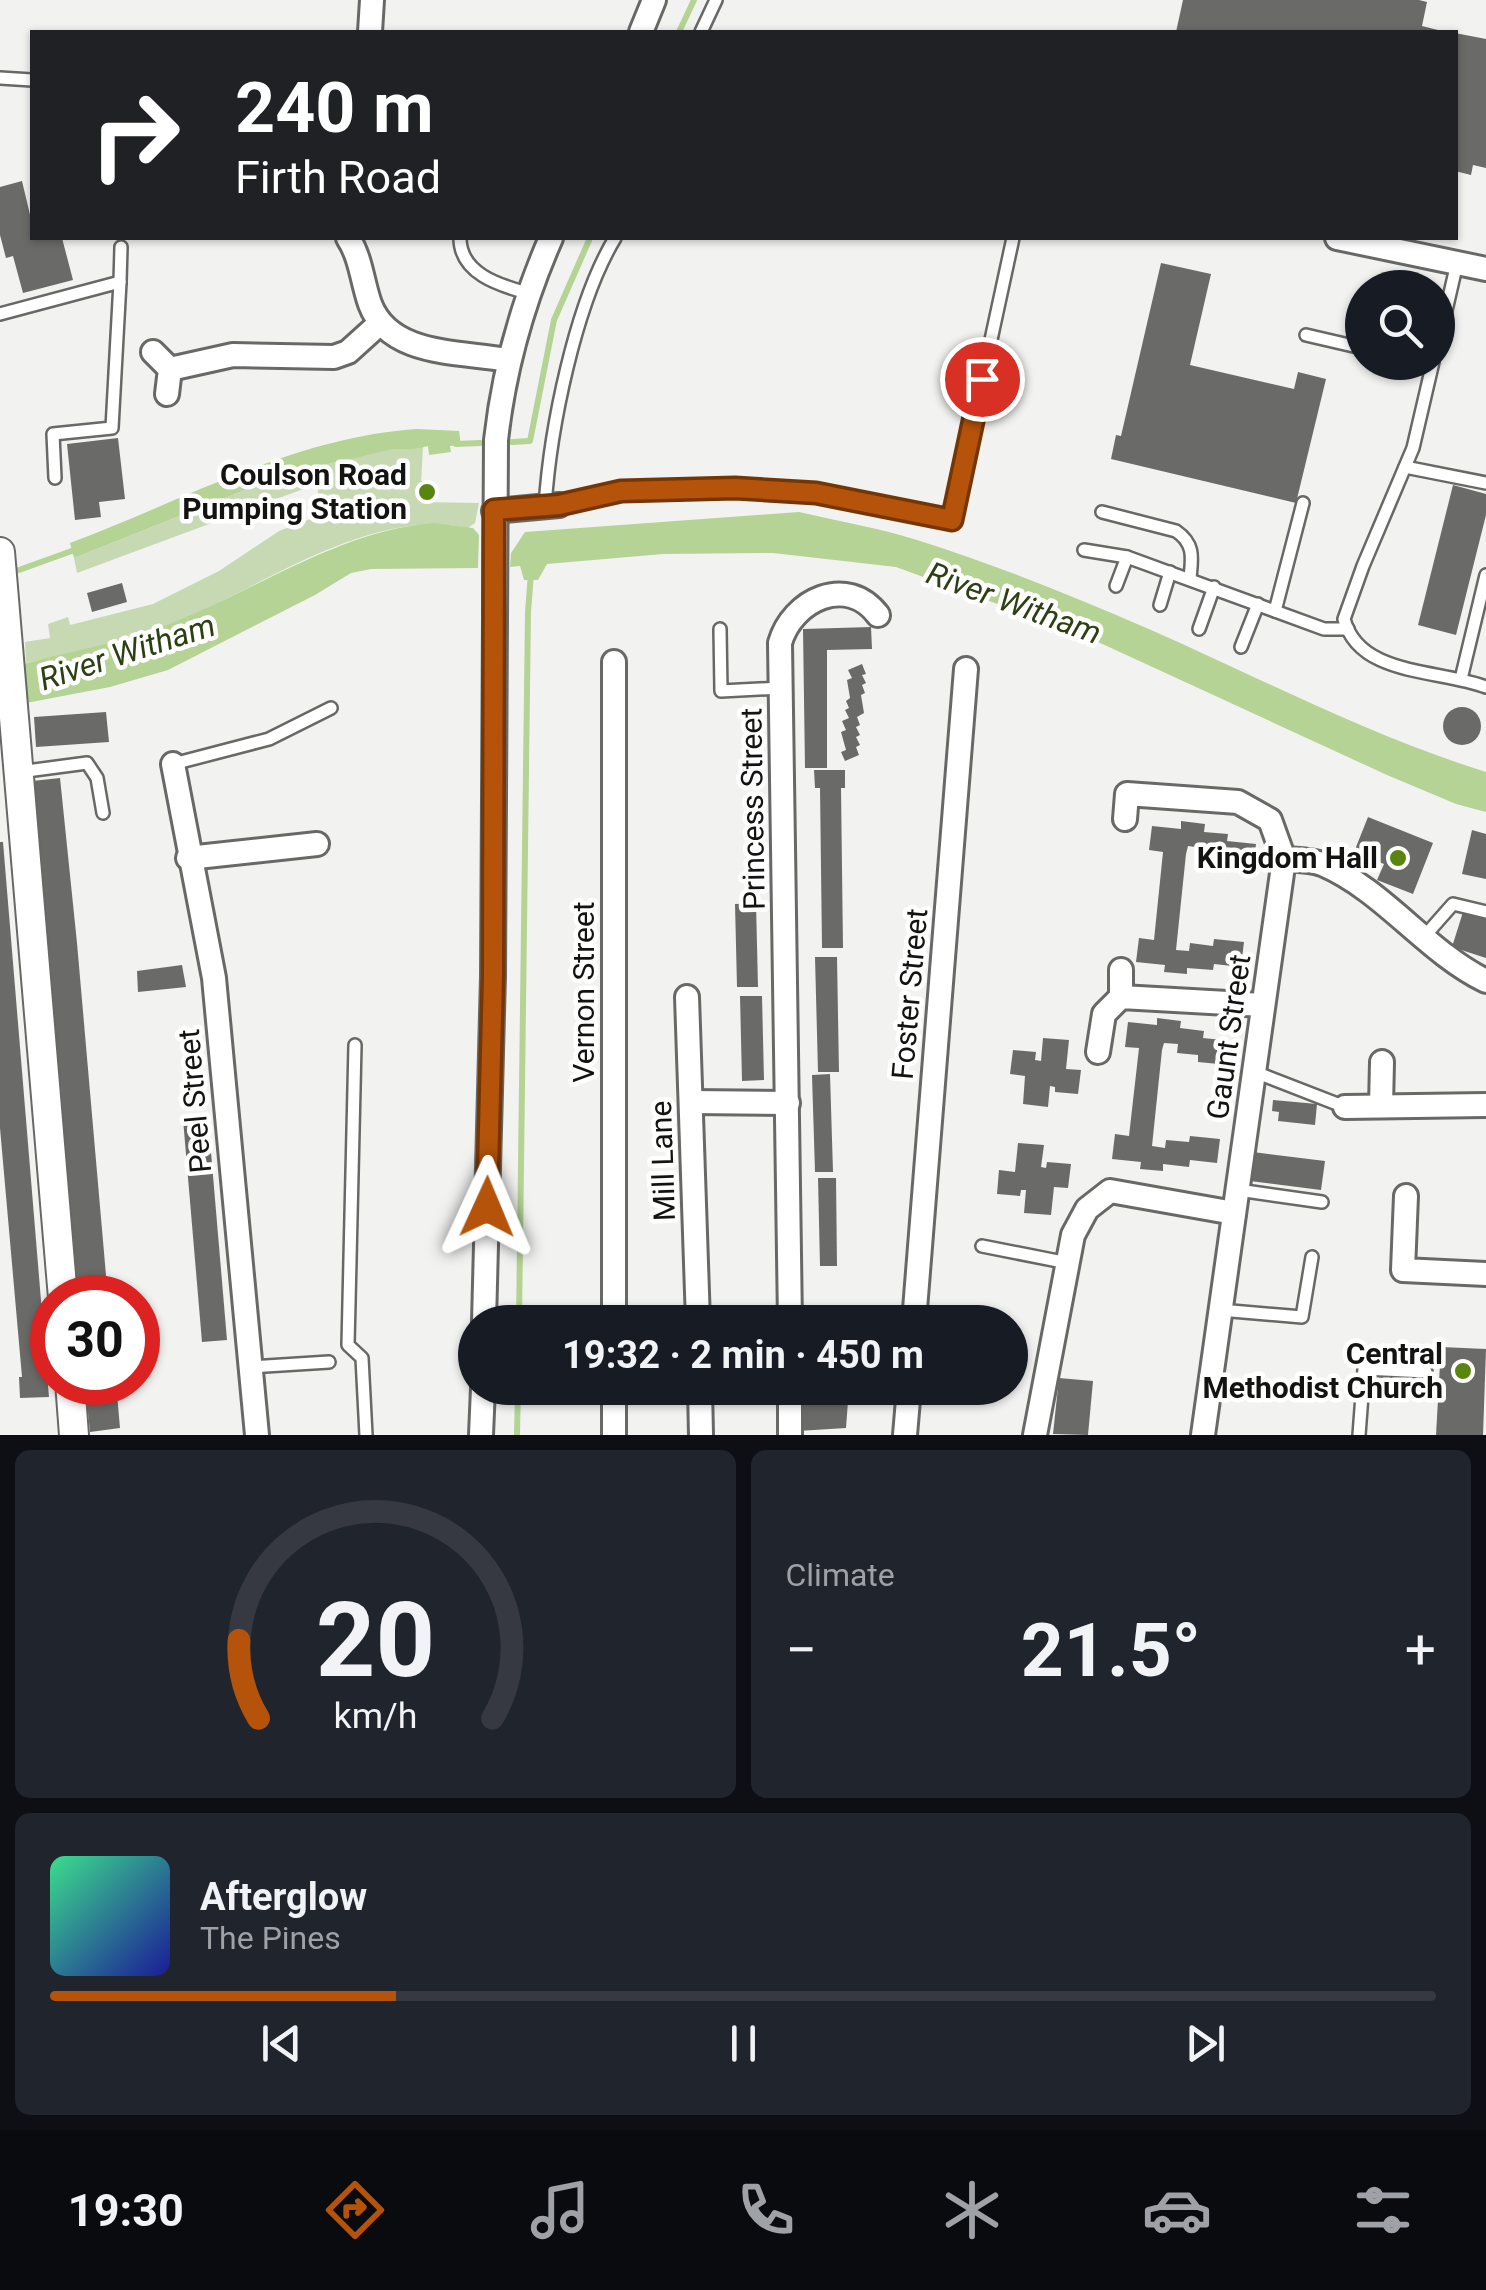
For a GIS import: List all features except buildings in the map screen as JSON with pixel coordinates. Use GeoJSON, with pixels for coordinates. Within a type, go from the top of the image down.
{"type":"FeatureCollection","features":[{"type":"Feature","properties":{"kind":"street"},"geometry":{"type":"LineString","coordinates":[[370,30],[372,0]]}},
{"type":"Feature","properties":{"kind":"street"},"geometry":{"type":"LineString","coordinates":[[642,30],[654,0]]}},
{"type":"Feature","properties":{"kind":"street"},"geometry":{"type":"LineString","coordinates":[[349,240],[379,324],[390,333],[412,344],[507,360]]}},
{"type":"Feature","properties":{"kind":"street"},"geometry":{"type":"LineString","coordinates":[[484,1305],[493,956],[496,440],[507,360],[527,293],[550,240]]}},
{"type":"Feature","properties":{"kind":"street"},"geometry":{"type":"LineString","coordinates":[[1347,240],[1486,269]]}},
{"type":"Feature","properties":{"kind":"street"},"geometry":{"type":"LineString","coordinates":[[170,369],[233,355],[334,357],[348,352],[379,324]]}},
{"type":"Feature","properties":{"kind":"street"},"geometry":{"type":"LineString","coordinates":[[153,352],[170,369]]}},
{"type":"Feature","properties":{"kind":"street"},"geometry":{"type":"LineString","coordinates":[[167,394],[170,369]]}},
{"type":"Feature","properties":{"kind":"street"},"geometry":{"type":"LineString","coordinates":[[494,510],[552,506]]}},
{"type":"Feature","properties":{"kind":"street"},"geometry":{"type":"LineString","coordinates":[[0,552],[61,1275]]}},
{"type":"Feature","properties":{"kind":"street","name":"Princess Street"},"geometry":{"type":"LineString","coordinates":[[790,1305],[780,643],[785,626],[805,604],[828,596],[853,595],[878,615]]}},
{"type":"Feature","properties":{"kind":"street","name":"Vernon Street"},"geometry":{"type":"LineString","coordinates":[[614,662],[614,1305]]}},
{"type":"Feature","properties":{"kind":"street","name":"Foster Street"},"geometry":{"type":"LineString","coordinates":[[915,1305],[966,670]]}},
{"type":"Feature","properties":{"kind":"street","name":"Peel Street"},"geometry":{"type":"LineString","coordinates":[[172,764],[214,978],[257,1435]]}},
{"type":"Feature","properties":{"kind":"street"},"geometry":{"type":"LineString","coordinates":[[1125,819],[1127,794],[1238,802],[1270,820],[1284,859],[1318,862],[1357,883],[1462,969],[1486,981]]}},
{"type":"Feature","properties":{"kind":"street"},"geometry":{"type":"LineString","coordinates":[[188,858],[316,844]]}},
{"type":"Feature","properties":{"kind":"street","name":"Gaunt Street"},"geometry":{"type":"LineString","coordinates":[[1202,1435],[1284,859]]}},
{"type":"Feature","properties":{"kind":"street"},"geometry":{"type":"LineString","coordinates":[[1098,1052],[1104,1014],[1121,997],[1121,970]]}},
{"type":"Feature","properties":{"kind":"street","name":"Mill Lane"},"geometry":{"type":"LineString","coordinates":[[686,997],[697,1305]]}},
{"type":"Feature","properties":{"kind":"street"},"geometry":{"type":"LineString","coordinates":[[1121,997],[1262,1005]]}},
{"type":"Feature","properties":{"kind":"street"},"geometry":{"type":"LineString","coordinates":[[1381,1106],[1382,1062]]}},
{"type":"Feature","properties":{"kind":"street"},"geometry":{"type":"LineString","coordinates":[[691,1102],[788,1103]]}},
{"type":"Feature","properties":{"kind":"street"},"geometry":{"type":"LineString","coordinates":[[1345,1107],[1486,1105]]}},
{"type":"Feature","properties":{"kind":"street"},"geometry":{"type":"LineString","coordinates":[[1035,1435],[1073,1235],[1104,1182],[1234,1214]]}},
{"type":"Feature","properties":{"kind":"street"},"geometry":{"type":"LineString","coordinates":[[1406,1196],[1403,1270],[1486,1274]]}},
{"type":"Feature","properties":{"kind":"street"},"geometry":{"type":"LineString","coordinates":[[72,1405],[74,1435]]}},
{"type":"Feature","properties":{"kind":"street"},"geometry":{"type":"LineString","coordinates":[[482,1405],[482,1435]]}},
{"type":"Feature","properties":{"kind":"street"},"geometry":{"type":"LineString","coordinates":[[614,1405],[614,1435]]}},
{"type":"Feature","properties":{"kind":"street"},"geometry":{"type":"LineString","coordinates":[[700,1405],[701,1435]]}},
{"type":"Feature","properties":{"kind":"street"},"geometry":{"type":"LineString","coordinates":[[790,1405],[790,1435]]}},
{"type":"Feature","properties":{"kind":"street"},"geometry":{"type":"LineString","coordinates":[[905,1435],[908,1405]]}},
{"type":"Feature","properties":{"kind":"lane"},"geometry":{"type":"LineString","coordinates":[[703,30],[716,0]]}},
{"type":"Feature","properties":{"kind":"lane"},"geometry":{"type":"LineString","coordinates":[[0,78],[30,80]]}},
{"type":"Feature","properties":{"kind":"lane"},"geometry":{"type":"LineString","coordinates":[[460,240],[466,261],[481,276],[499,286],[527,293]]}},
{"type":"Feature","properties":{"kind":"lane"},"geometry":{"type":"LineString","coordinates":[[614,240],[584,306],[574,344],[552,506],[621,491],[735,488],[816,493],[952,520],[1014,240]]}},
{"type":"Feature","properties":{"kind":"lane"},"geometry":{"type":"LineString","coordinates":[[55,478],[53,434],[112,428],[121,247]]}},
{"type":"Feature","properties":{"kind":"lane"},"geometry":{"type":"LineString","coordinates":[[1455,272],[1457,263]]}},
{"type":"Feature","properties":{"kind":"lane"},"geometry":{"type":"LineString","coordinates":[[0,314],[120,282]]}},
{"type":"Feature","properties":{"kind":"lane"},"geometry":{"type":"LineString","coordinates":[[1306,335],[1345,344]]}},
{"type":"Feature","properties":{"kind":"lane"},"geometry":{"type":"LineString","coordinates":[[1427,380],[1413,448],[1344,618],[1360,648],[1371,656],[1486,687]]}},
{"type":"Feature","properties":{"kind":"lane"},"geometry":{"type":"LineString","coordinates":[[1405,467],[1486,483]]}},
{"type":"Feature","properties":{"kind":"lane"},"geometry":{"type":"LineString","coordinates":[[1276,610],[1302,503]]}},
{"type":"Feature","properties":{"kind":"lane"},"geometry":{"type":"LineString","coordinates":[[1102,512],[1176,531],[1185,537],[1192,555],[1190,578]]}},
{"type":"Feature","properties":{"kind":"lane"},"geometry":{"type":"LineString","coordinates":[[1084,550],[1127,557],[1324,629],[1348,630]]}},
{"type":"Feature","properties":{"kind":"lane"},"geometry":{"type":"LineString","coordinates":[[1116,586],[1127,557]]}},
{"type":"Feature","properties":{"kind":"lane"},"geometry":{"type":"LineString","coordinates":[[1160,605],[1170,572]]}},
{"type":"Feature","properties":{"kind":"lane"},"geometry":{"type":"LineString","coordinates":[[1461,679],[1486,575]]}},
{"type":"Feature","properties":{"kind":"lane"},"geometry":{"type":"LineString","coordinates":[[1199,630],[1214,586]]}},
{"type":"Feature","properties":{"kind":"lane"},"geometry":{"type":"LineString","coordinates":[[1241,647],[1258,604]]}},
{"type":"Feature","properties":{"kind":"lane"},"geometry":{"type":"LineString","coordinates":[[720,629],[721,691],[781,688]]}},
{"type":"Feature","properties":{"kind":"lane"},"geometry":{"type":"LineString","coordinates":[[172,764],[269,739],[330,708]]}},
{"type":"Feature","properties":{"kind":"lane"},"geometry":{"type":"LineString","coordinates":[[20,772],[88,762],[97,778],[103,813]]}},
{"type":"Feature","properties":{"kind":"lane"},"geometry":{"type":"LineString","coordinates":[[1424,938],[1453,904],[1486,912]]}},
{"type":"Feature","properties":{"kind":"lane"},"geometry":{"type":"LineString","coordinates":[[355,1045],[348,1345],[362,1358],[366,1435]]}},
{"type":"Feature","properties":{"kind":"lane"},"geometry":{"type":"LineString","coordinates":[[1255,1072],[1345,1107]]}},
{"type":"Feature","properties":{"kind":"lane"},"geometry":{"type":"LineString","coordinates":[[1238,1190],[1322,1202]]}},
{"type":"Feature","properties":{"kind":"lane"},"geometry":{"type":"LineString","coordinates":[[982,1246],[1068,1263]]}},
{"type":"Feature","properties":{"kind":"lane"},"geometry":{"type":"LineString","coordinates":[[1220,1310],[1302,1316],[1312,1257]]}},
{"type":"Feature","properties":{"kind":"lane"},"geometry":{"type":"LineString","coordinates":[[251,1367],[328,1362]]}},
{"type":"Feature","properties":{"kind":"lane"},"geometry":{"type":"LineString","coordinates":[[1359,1435],[1364,1369],[1426,1372]]}},
{"type":"Feature","properties":{"kind":"shaded area"},"geometry":{"type":"Polygon","coordinates":[[[402,443],[416,449],[423,447],[420,502],[479,503],[475,523],[468,528],[431,525],[393,529],[355,539],[174,623],[119,641],[26,663],[25,642],[50,638],[48,624],[68,617],[70,625],[153,604],[219,571],[279,531],[321,515],[317,484],[77,573],[74,558],[280,476],[344,460],[360,451],[402,443]]]}},
{"type":"Feature","properties":{"kind":"water"},"geometry":{"type":"Polygon","coordinates":[[[417,429],[459,431],[461,445],[450,446],[451,452],[429,455],[428,446],[416,449],[401,443],[360,451],[344,460],[280,476],[74,558],[70,543],[240,473],[327,444],[417,429]]]}},
{"type":"Feature","properties":{"kind":"water","name":"River Witham"},"geometry":{"type":"Polygon","coordinates":[[[799,512],[903,536],[1006,571],[1151,630],[1358,724],[1486,772],[1486,812],[1456,804],[1387,775],[1085,636],[896,567],[773,553],[663,554],[547,564],[538,580],[524,580],[520,566],[510,567],[511,553],[525,532],[799,512]]]}},
{"type":"Feature","properties":{"kind":"water","name":"River Witham"},"geometry":{"type":"Polygon","coordinates":[[[434,523],[473,528],[479,535],[478,568],[371,569],[351,573],[168,670],[110,687],[0,708],[0,671],[155,629],[334,548],[367,536],[434,523]]]}},
{"type":"Feature","properties":{"kind":"waterway"},"geometry":{"type":"LineString","coordinates":[[680,30],[694,0]]}},
{"type":"Feature","properties":{"kind":"waterway"},"geometry":{"type":"LineString","coordinates":[[512,442],[530,441],[554,320],[589,240]]}},
{"type":"Feature","properties":{"kind":"waterway"},"geometry":{"type":"LineString","coordinates":[[456,444],[480,443]]}},
{"type":"Feature","properties":{"kind":"waterway"},"geometry":{"type":"LineString","coordinates":[[342,458],[392,446],[413,446]]}},
{"type":"Feature","properties":{"kind":"waterway"},"geometry":{"type":"LineString","coordinates":[[19,570],[80,548]]}},
{"type":"Feature","properties":{"kind":"waterway"},"geometry":{"type":"LineString","coordinates":[[519,1305],[531,573]]}},
{"type":"Feature","properties":{"kind":"waterway"},"geometry":{"type":"LineString","coordinates":[[517,1435],[518,1405]]}},
{"type":"Feature","properties":{"kind":"place","name":"Coulson Road Pumping Station"},"geometry":{"type":"Point","coordinates":[427,492]}},
{"type":"Feature","properties":{"kind":"place","name":"Kingdom Hall"},"geometry":{"type":"Point","coordinates":[1398,858]}},
{"type":"Feature","properties":{"kind":"place","name":"Central Methodist Church"},"geometry":{"type":"Point","coordinates":[1463,1371]}},
{"type":"Feature","properties":{"kind":"route"},"geometry":{"type":"LineString","coordinates":[[487,1207],[493,976],[494,510],[559,505],[621,491],[735,488],[816,493],[952,520],[982,379]]}}]}
